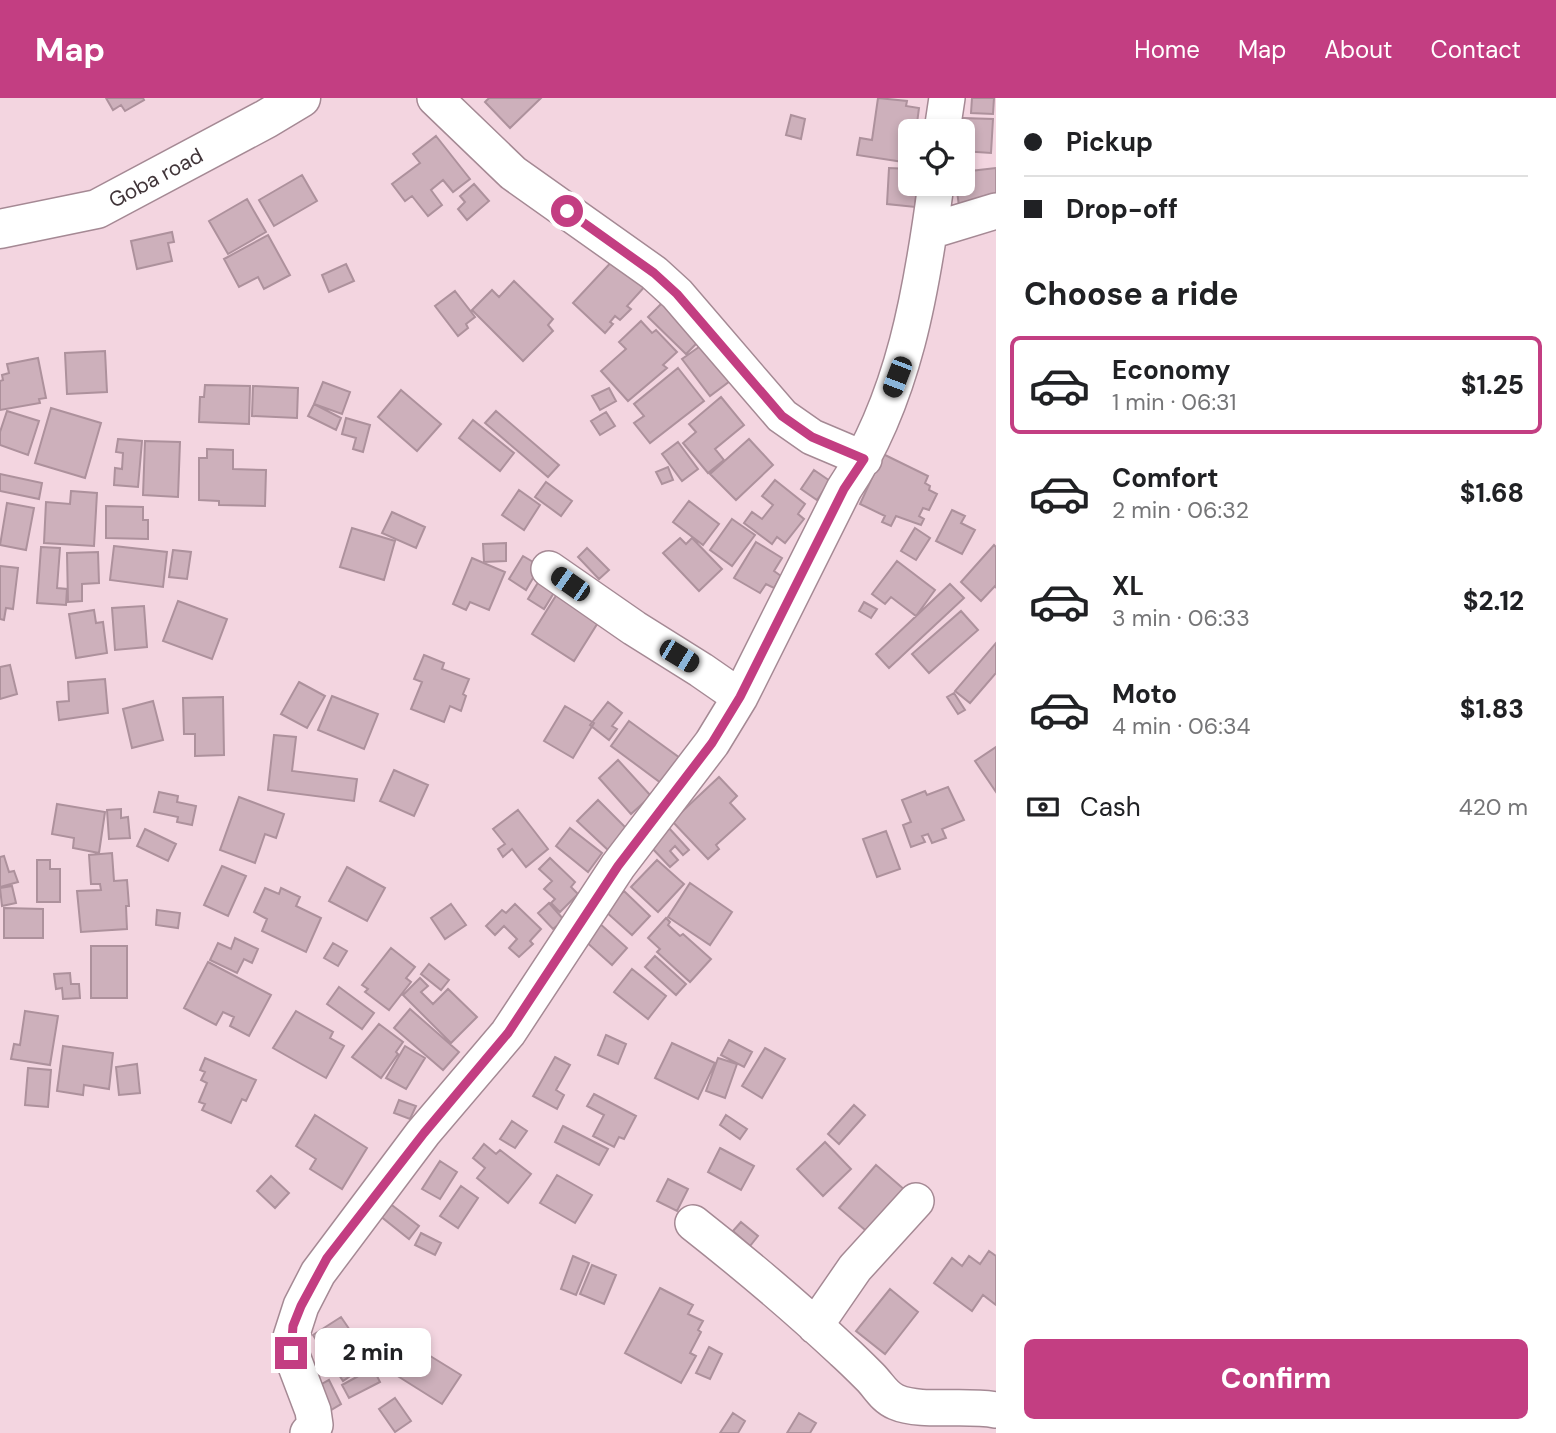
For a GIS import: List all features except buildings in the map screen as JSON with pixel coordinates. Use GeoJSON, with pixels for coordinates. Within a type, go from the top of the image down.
{"type":"FeatureCollection","features":[{"type":"Feature","properties":{"kind":"main road","name":"Goba road"},"geometry":{"type":"LineString","coordinates":[[0,229],[97,209],[301,98]]}},
{"type":"Feature","properties":{"kind":"street"},"geometry":{"type":"LineString","coordinates":[[435,98],[513,173],[654,273],[677,294],[782,416],[812,437],[864,459]]}},
{"type":"Feature","properties":{"kind":"street"},"geometry":{"type":"LineString","coordinates":[[944,119],[947,98]]}},
{"type":"Feature","properties":{"kind":"street"},"geometry":{"type":"LineString","coordinates":[[308,1433],[315,1425],[313,1411],[291,1353],[291,1338],[301,1306],[327,1258],[424,1133],[508,1033],[618,866],[696,766],[740,697],[838,500],[864,459],[897,377],[930,231],[934,196]]}},
{"type":"Feature","properties":{"kind":"street"},"geometry":{"type":"LineString","coordinates":[[930,231],[996,211]]}},
{"type":"Feature","properties":{"kind":"street"},"geometry":{"type":"LineString","coordinates":[[549,569],[740,697]]}},
{"type":"Feature","properties":{"kind":"street"},"geometry":{"type":"LineString","coordinates":[[815,1326],[855,1268],[916,1201]]}},
{"type":"Feature","properties":{"kind":"street"},"geometry":{"type":"LineString","coordinates":[[693,1223],[768,1282],[853,1360],[887,1398],[898,1404],[983,1417]]}},
{"type":"Feature","properties":{"kind":"route"},"geometry":{"type":"LineString","coordinates":[[291,1353],[293,1326],[327,1258],[461,1087],[508,1033],[618,866],[712,743],[740,697],[844,489],[864,459],[812,437],[782,416],[677,294],[654,273],[567,211]]}}]}
